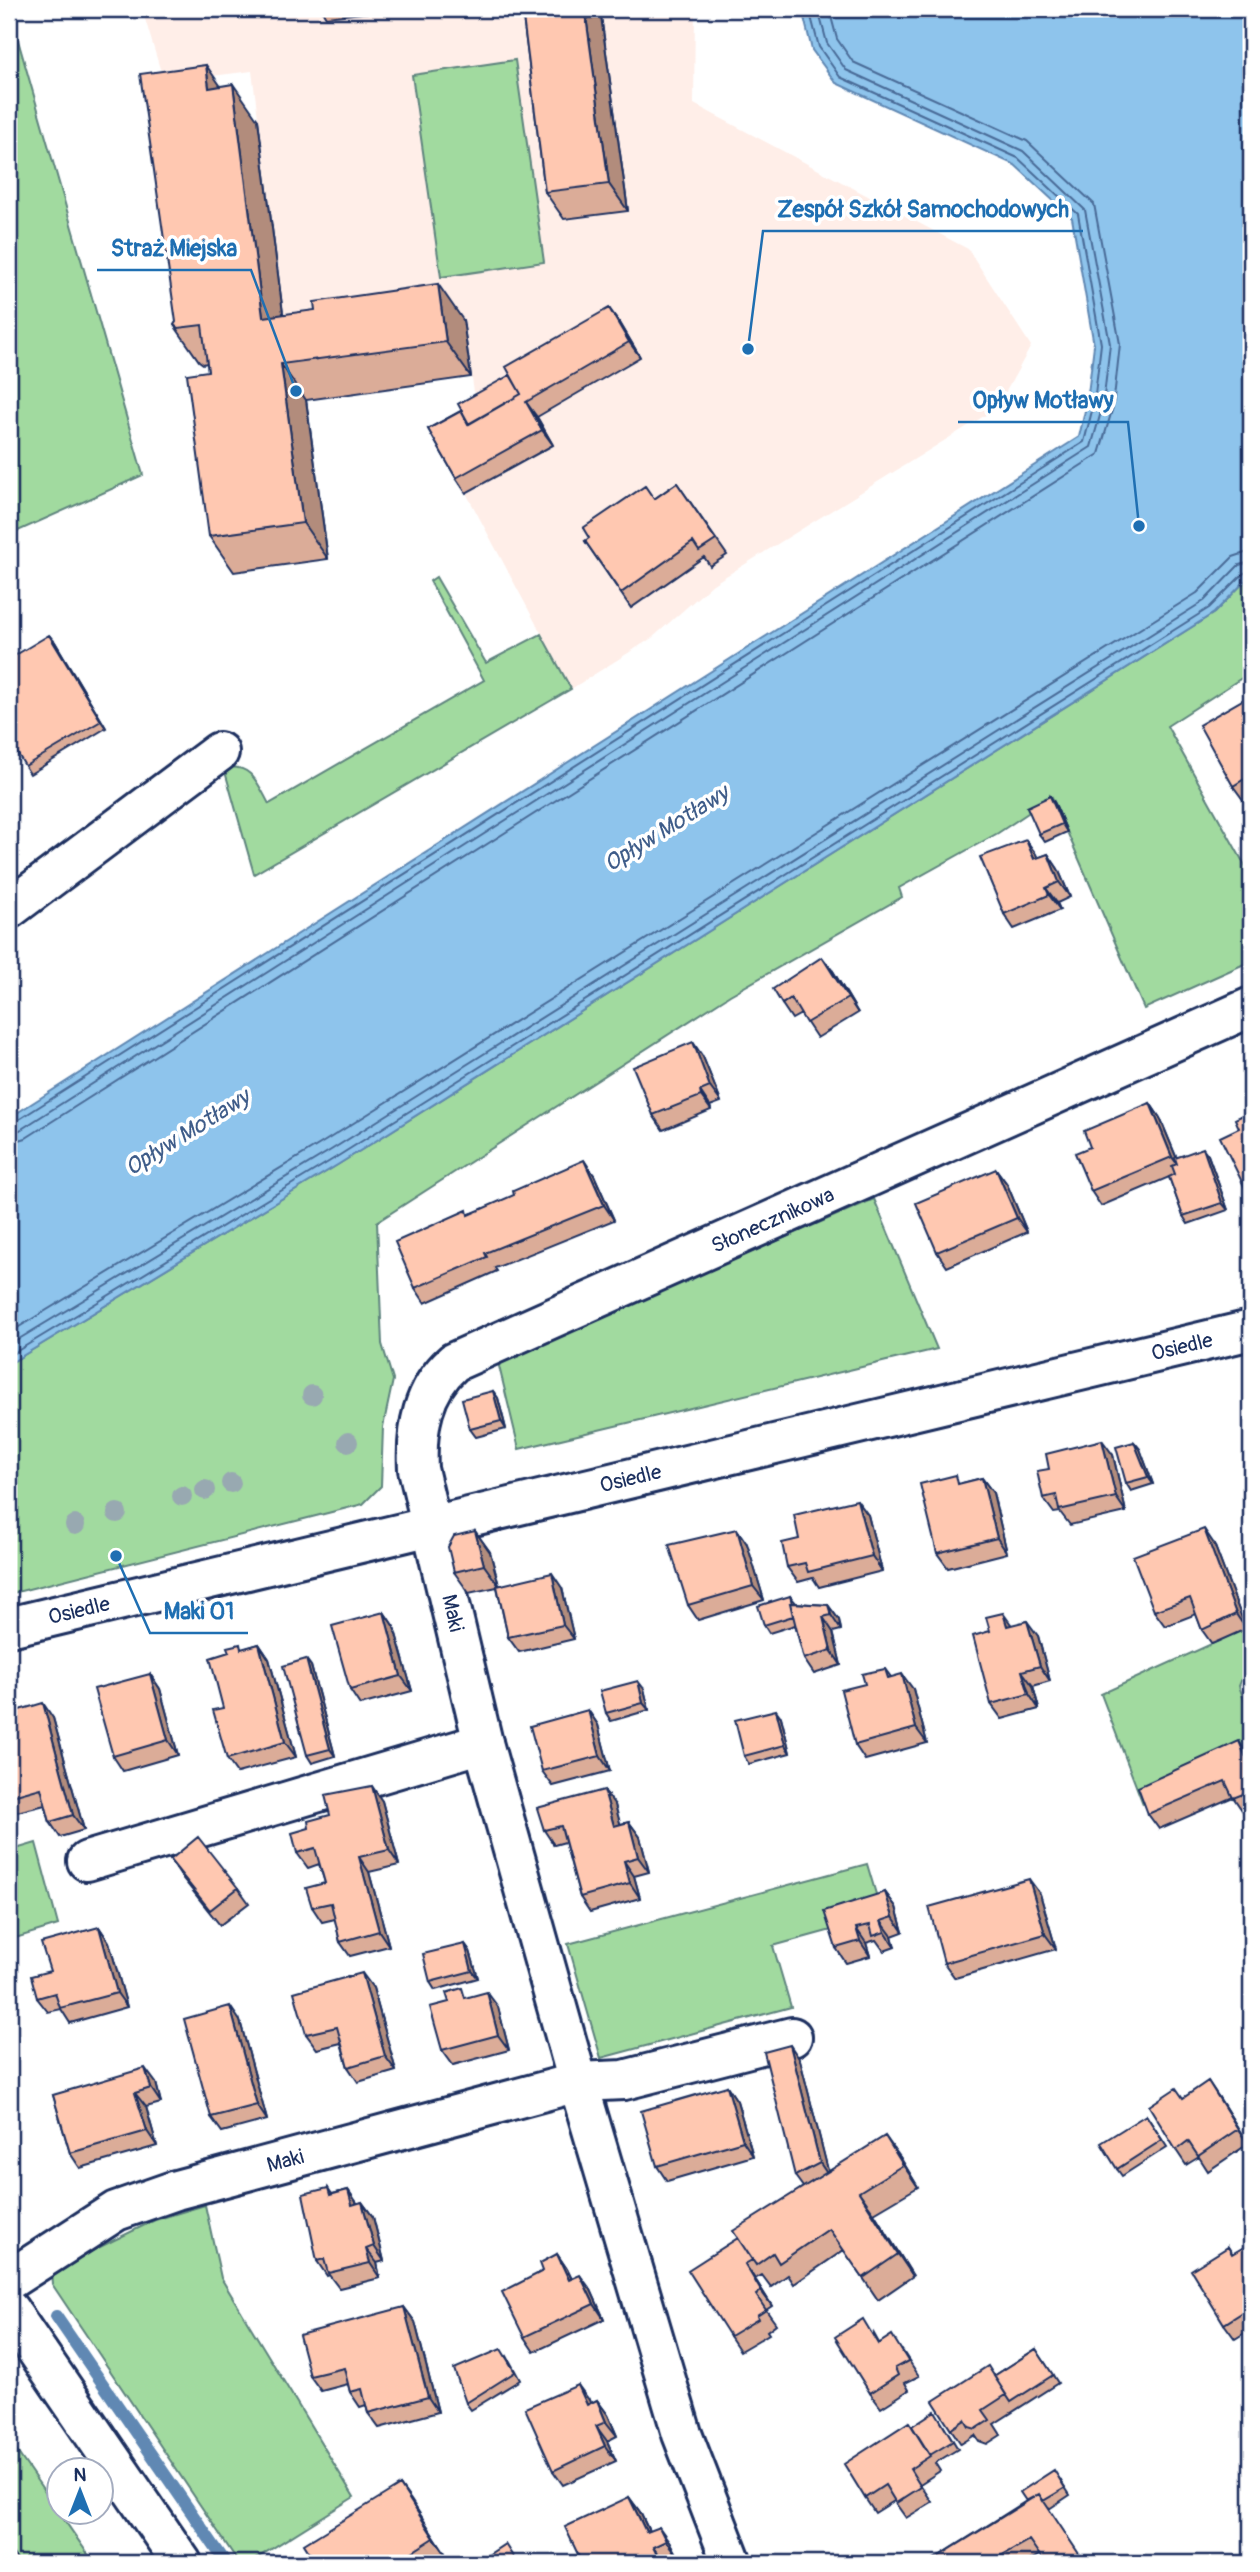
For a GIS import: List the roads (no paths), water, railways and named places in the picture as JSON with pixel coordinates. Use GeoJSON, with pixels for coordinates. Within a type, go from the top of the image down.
{"type":"FeatureCollection","features":[{"type":"Feature","properties":{"kind":"street"},"geometry":{"type":"LineString","coordinates":[[9,909],[219,752]]}},
{"type":"Feature","properties":{"kind":"street","name":"Słonecznikowa"},"geometry":{"type":"LineString","coordinates":[[433,1524],[418,1469],[416,1434],[424,1406],[439,1374],[454,1362],[1251,1007]]}},
{"type":"Feature","properties":{"kind":"street","name":"Osiedle"},"geometry":{"type":"LineString","coordinates":[[9,1627],[1251,1330]]}},
{"type":"Feature","properties":{"kind":"street","name":"Maki"},"geometry":{"type":"LineString","coordinates":[[433,1524],[484,1743],[578,2082],[682,2434],[732,2563]]}},
{"type":"Feature","properties":{"kind":"street"},"geometry":{"type":"LineString","coordinates":[[87,1861],[484,1743]]}},
{"type":"Feature","properties":{"kind":"street"},"geometry":{"type":"LineString","coordinates":[[578,2082],[624,2080],[792,2037]]}},
{"type":"Feature","properties":{"kind":"street","name":"Maki"},"geometry":{"type":"LineString","coordinates":[[9,2280],[116,2211],[176,2190],[578,2082]]}},
{"type":"Feature","properties":{"kind":"street"},"geometry":{"type":"LineString","coordinates":[[9,2310],[182,2563]]}},
{"type":"Feature","properties":{"kind":"water"},"geometry":{"type":"Polygon","coordinates":[[[802,9],[1251,9],[1251,575],[1214,613],[339,1164],[9,1364],[9,1118],[1079,437],[1087,402],[1094,345],[1072,218],[1015,165],[836,83],[812,50],[802,9]]]}},
{"type":"Feature","properties":{"kind":"waterway"},"geometry":{"type":"LineString","coordinates":[[56,2316],[226,2563]]}},
{"type":"Feature","properties":{"kind":"place","name":"Zespół Szkół Samochodowych"},"geometry":{"type":"Point","coordinates":[748,349]}},
{"type":"Feature","properties":{"kind":"place","name":"Straż Miejska"},"geometry":{"type":"Point","coordinates":[296,391]}},
{"type":"Feature","properties":{"kind":"place","name":"Opływ Motławy"},"geometry":{"type":"Point","coordinates":[1139,526]}},
{"type":"Feature","properties":{"kind":"place","name":"Maki 01"},"geometry":{"type":"Point","coordinates":[116,1556]}}]}
